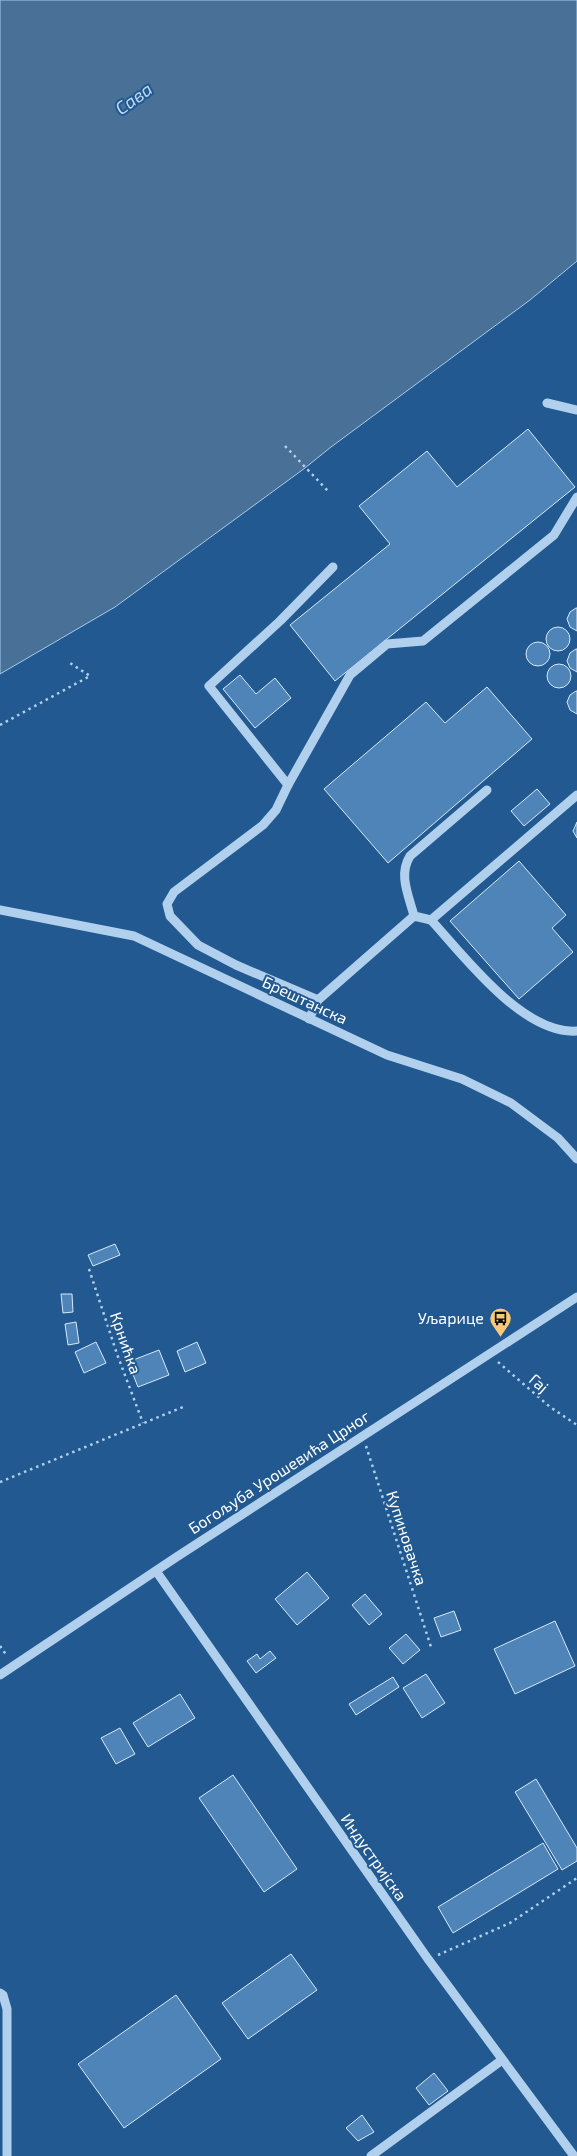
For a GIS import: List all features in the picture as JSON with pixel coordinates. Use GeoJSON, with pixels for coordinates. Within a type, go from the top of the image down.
{"type":"FeatureCollection","features":[{"type":"Feature","properties":{"kind":"street"},"geometry":{"type":"LineString","coordinates":[[547,403],[577,410]]}},
{"type":"Feature","properties":{"kind":"street"},"geometry":{"type":"LineString","coordinates":[[318,1000],[236,965],[198,945],[170,916],[167,904],[174,892],[263,825],[276,810],[350,675],[387,644],[424,640],[554,535],[577,497]]}},
{"type":"Feature","properties":{"kind":"street"},"geometry":{"type":"LineString","coordinates":[[288,785],[209,686],[280,622],[334,567]]}},
{"type":"Feature","properties":{"kind":"street"},"geometry":{"type":"LineString","coordinates":[[414,916],[403,876],[404,866],[410,856],[487,790]]}},
{"type":"Feature","properties":{"kind":"street"},"geometry":{"type":"LineString","coordinates":[[431,920],[577,794]]}},
{"type":"Feature","properties":{"kind":"street","name":"Брештанска"},"geometry":{"type":"LineString","coordinates":[[0,910],[134,936],[387,1055],[462,1079],[511,1103],[558,1138],[577,1159]]}},
{"type":"Feature","properties":{"kind":"street"},"geometry":{"type":"LineString","coordinates":[[309,1019],[318,1000],[414,916]]}},
{"type":"Feature","properties":{"kind":"street"},"geometry":{"type":"LineString","coordinates":[[414,916],[431,920],[494,989],[514,1008],[546,1025],[577,1031]]}},
{"type":"Feature","properties":{"kind":"street","name":"Богољуба Урошевића Црног"},"geometry":{"type":"LineString","coordinates":[[0,1675],[362,1435],[577,1297]]}},
{"type":"Feature","properties":{"kind":"street","name":"Индустријска"},"geometry":{"type":"LineString","coordinates":[[156,1571],[428,1959],[574,2156]]}},
{"type":"Feature","properties":{"kind":"street"},"geometry":{"type":"LineString","coordinates":[[0,1993],[3,1995],[8,2009],[7,2156]]}},
{"type":"Feature","properties":{"kind":"street"},"geometry":{"type":"LineString","coordinates":[[370,2156],[502,2060]]}},
{"type":"Feature","properties":{"kind":"path"},"geometry":{"type":"LineString","coordinates":[[285,446],[329,492]]}},
{"type":"Feature","properties":{"kind":"path"},"geometry":{"type":"LineString","coordinates":[[0,725],[90,676],[70,663]]}},
{"type":"Feature","properties":{"kind":"path","name":"Крнићка"},"geometry":{"type":"LineString","coordinates":[[89,1269],[117,1354],[143,1423]]}},
{"type":"Feature","properties":{"kind":"path","name":"Гај"},"geometry":{"type":"LineString","coordinates":[[490,1354],[550,1408],[577,1425]]}},
{"type":"Feature","properties":{"kind":"path"},"geometry":{"type":"LineString","coordinates":[[0,1482],[183,1407]]}},
{"type":"Feature","properties":{"kind":"path","name":"Купиновачка"},"geometry":{"type":"LineString","coordinates":[[362,1435],[431,1647]]}},
{"type":"Feature","properties":{"kind":"path"},"geometry":{"type":"LineString","coordinates":[[428,1959],[510,1923],[577,1878]]}},
{"type":"Feature","properties":{"kind":"water","name":"Сава"},"geometry":{"type":"Polygon","coordinates":[[[0,0],[577,0],[577,261],[530,300],[115,607],[0,674],[0,0]]]}},
{"type":"Feature","properties":{"kind":"building"},"geometry":{"type":"Polygon","coordinates":[[[528,429],[575,487],[335,681],[290,625],[390,544],[359,506],[427,451],[457,487],[528,429]]]}},
{"type":"Feature","properties":{"kind":"building"},"geometry":{"type":"Polygon","coordinates":[[[576,608],[577,631],[570,627],[567,619],[570,612],[576,608]]]}},
{"type":"Feature","properties":{"kind":"building"},"geometry":{"type":"Polygon","coordinates":[[[558,627],[563,628],[569,634],[569,644],[563,650],[558,651],[553,650],[547,644],[546,639],[547,634],[553,628],[558,627]]]}},
{"type":"Feature","properties":{"kind":"building"},"geometry":{"type":"Polygon","coordinates":[[[538,642],[543,643],[549,649],[549,659],[543,665],[538,666],[533,665],[527,659],[526,654],[527,649],[533,643],[538,642]]]}},
{"type":"Feature","properties":{"kind":"building"},"geometry":{"type":"Polygon","coordinates":[[[576,649],[577,672],[570,668],[567,661],[570,653],[576,649]]]}},
{"type":"Feature","properties":{"kind":"building"},"geometry":{"type":"Polygon","coordinates":[[[559,664],[564,665],[570,671],[570,681],[564,687],[559,688],[554,687],[548,681],[547,676],[548,671],[554,665],[559,664]]]}},
{"type":"Feature","properties":{"kind":"building"},"geometry":{"type":"Polygon","coordinates":[[[240,675],[256,694],[275,678],[291,698],[255,728],[223,689],[240,675]]]}},
{"type":"Feature","properties":{"kind":"building"},"geometry":{"type":"Polygon","coordinates":[[[487,687],[532,739],[388,863],[324,789],[426,702],[445,723],[487,687]]]}},
{"type":"Feature","properties":{"kind":"building"},"geometry":{"type":"Polygon","coordinates":[[[576,691],[577,714],[570,710],[567,702],[570,695],[576,691]]]}},
{"type":"Feature","properties":{"kind":"building"},"geometry":{"type":"Polygon","coordinates":[[[537,789],[550,804],[524,826],[511,811],[537,789]]]}},
{"type":"Feature","properties":{"kind":"building"},"geometry":{"type":"Polygon","coordinates":[[[577,822],[577,838],[573,831],[577,822]]]}},
{"type":"Feature","properties":{"kind":"building"},"geometry":{"type":"Polygon","coordinates":[[[519,861],[566,915],[552,928],[573,952],[519,999],[450,921],[519,861]]]}},
{"type":"Feature","properties":{"kind":"building"},"geometry":{"type":"Polygon","coordinates":[[[115,1244],[120,1255],[93,1266],[88,1255],[115,1244]]]}},
{"type":"Feature","properties":{"kind":"building"},"geometry":{"type":"Polygon","coordinates":[[[61,1294],[72,1294],[73,1312],[63,1313],[61,1294]]]}},
{"type":"Feature","properties":{"kind":"building"},"geometry":{"type":"Polygon","coordinates":[[[76,1322],[79,1343],[68,1345],[65,1324],[76,1322]]]}},
{"type":"Feature","properties":{"kind":"building"},"geometry":{"type":"Polygon","coordinates":[[[96,1342],[106,1363],[84,1373],[75,1352],[96,1342]]]}},
{"type":"Feature","properties":{"kind":"building"},"geometry":{"type":"Polygon","coordinates":[[[197,1342],[206,1363],[185,1372],[177,1351],[197,1342]]]}},
{"type":"Feature","properties":{"kind":"building"},"geometry":{"type":"Polygon","coordinates":[[[159,1350],[169,1375],[138,1387],[128,1362],[159,1350]]]}},
{"type":"Feature","properties":{"kind":"building"},"geometry":{"type":"Polygon","coordinates":[[[307,1572],[329,1598],[297,1625],[275,1599],[307,1572]]]}},
{"type":"Feature","properties":{"kind":"building"},"geometry":{"type":"Polygon","coordinates":[[[365,1594],[382,1614],[369,1625],[352,1605],[365,1594]]]}},
{"type":"Feature","properties":{"kind":"building"},"geometry":{"type":"Polygon","coordinates":[[[454,1611],[461,1630],[441,1637],[434,1618],[454,1611]]]}},
{"type":"Feature","properties":{"kind":"building"},"geometry":{"type":"Polygon","coordinates":[[[555,1621],[575,1666],[515,1694],[494,1649],[555,1621]]]}},
{"type":"Feature","properties":{"kind":"building"},"geometry":{"type":"Polygon","coordinates":[[[406,1634],[420,1650],[403,1664],[389,1648],[406,1634]]]}},
{"type":"Feature","properties":{"kind":"building"},"geometry":{"type":"Polygon","coordinates":[[[270,1651],[276,1658],[256,1673],[247,1661],[257,1654],[260,1659],[270,1651]]]}},
{"type":"Feature","properties":{"kind":"building"},"geometry":{"type":"Polygon","coordinates":[[[426,1674],[445,1703],[422,1718],[403,1688],[426,1674]]]}},
{"type":"Feature","properties":{"kind":"building"},"geometry":{"type":"Polygon","coordinates":[[[393,1677],[399,1687],[356,1715],[349,1704],[393,1677]]]}},
{"type":"Feature","properties":{"kind":"building"},"geometry":{"type":"Polygon","coordinates":[[[180,1694],[195,1718],[148,1747],[133,1723],[180,1694]]]}},
{"type":"Feature","properties":{"kind":"building"},"geometry":{"type":"Polygon","coordinates":[[[120,1728],[135,1754],[116,1764],[101,1738],[120,1728]]]}},
{"type":"Feature","properties":{"kind":"building"},"geometry":{"type":"Polygon","coordinates":[[[233,1775],[297,1869],[264,1892],[199,1798],[233,1775]]]}},
{"type":"Feature","properties":{"kind":"building"},"geometry":{"type":"Polygon","coordinates":[[[536,1779],[577,1848],[577,1861],[562,1870],[515,1792],[536,1779]]]}},
{"type":"Feature","properties":{"kind":"building"},"geometry":{"type":"Polygon","coordinates":[[[543,1843],[558,1869],[453,1933],[438,1907],[543,1843]]]}},
{"type":"Feature","properties":{"kind":"building"},"geometry":{"type":"Polygon","coordinates":[[[291,1954],[317,1990],[248,2039],[222,2003],[291,1954]]]}},
{"type":"Feature","properties":{"kind":"building"},"geometry":{"type":"Polygon","coordinates":[[[176,1995],[221,2059],[124,2128],[78,2064],[176,1995]]]}},
{"type":"Feature","properties":{"kind":"building"},"geometry":{"type":"Polygon","coordinates":[[[434,2073],[448,2091],[429,2105],[416,2088],[434,2073]]]}},
{"type":"Feature","properties":{"kind":"building"},"geometry":{"type":"Polygon","coordinates":[[[362,2115],[374,2132],[358,2141],[346,2128],[362,2115]]]}},
{"type":"Feature","properties":{"kind":"place","name":"Уљарице"},"geometry":{"type":"Point","coordinates":[500,1337]}}]}
